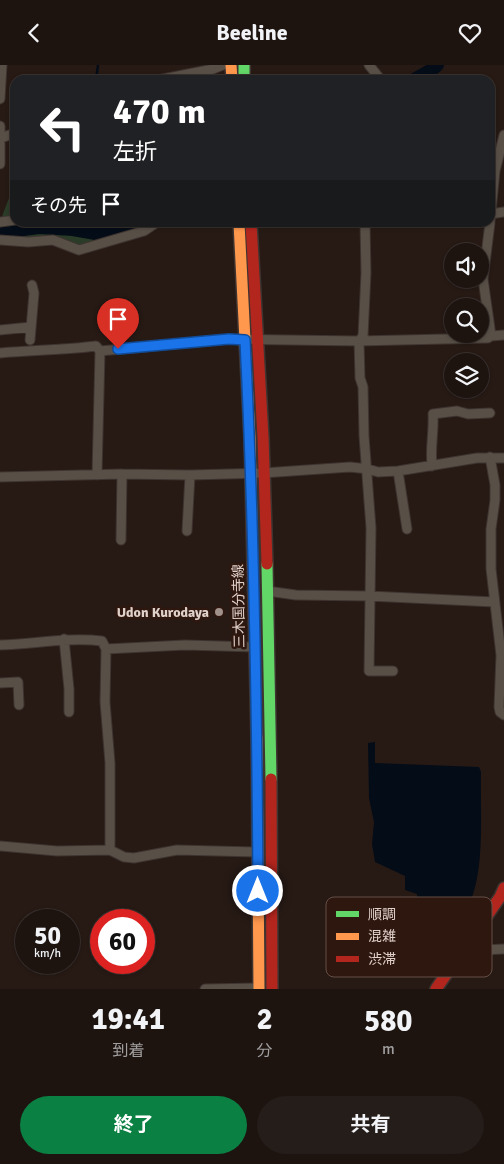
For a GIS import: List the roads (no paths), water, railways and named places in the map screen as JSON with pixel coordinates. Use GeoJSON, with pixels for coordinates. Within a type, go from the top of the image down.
{"type":"FeatureCollection","features":[{"type":"Feature","properties":{"kind":"main road","name":"三木国分寺線"},"geometry":{"type":"LineString","coordinates":[[239,227],[251,474],[259,989]]}},
{"type":"Feature","properties":{"kind":"main road","name":"三木国分寺線"},"geometry":{"type":"LineString","coordinates":[[251,227],[263,473],[271,717],[272,989]]}},
{"type":"Feature","properties":{"kind":"main road"},"geometry":{"type":"LineString","coordinates":[[492,908],[504,888]]}},
{"type":"Feature","properties":{"kind":"main road"},"geometry":{"type":"LineString","coordinates":[[436,989],[444,977]]}},
{"type":"Feature","properties":{"kind":"street"},"geometry":{"type":"LineString","coordinates":[[0,99],[2,65]]}},
{"type":"Feature","properties":{"kind":"street"},"geometry":{"type":"LineString","coordinates":[[183,75],[223,65]]}},
{"type":"Feature","properties":{"kind":"street"},"geometry":{"type":"LineString","coordinates":[[369,65],[377,75]]}},
{"type":"Feature","properties":{"kind":"street"},"geometry":{"type":"LineString","coordinates":[[0,126],[0,164]]}},
{"type":"Feature","properties":{"kind":"street"},"geometry":{"type":"LineString","coordinates":[[495,179],[504,135]]}},
{"type":"Feature","properties":{"kind":"street"},"geometry":{"type":"LineString","coordinates":[[0,240],[28,242],[53,240],[79,250],[144,231],[150,227]]}},
{"type":"Feature","properties":{"kind":"street"},"geometry":{"type":"LineString","coordinates":[[365,227],[364,329],[363,336],[359,341],[370,528],[369,671],[393,671]]}},
{"type":"Feature","properties":{"kind":"street"},"geometry":{"type":"LineString","coordinates":[[489,227],[483,279],[492,336]]}},
{"type":"Feature","properties":{"kind":"street"},"geometry":{"type":"LineString","coordinates":[[30,340],[34,293],[32,285]]}},
{"type":"Feature","properties":{"kind":"street"},"geometry":{"type":"LineString","coordinates":[[0,330],[31,327]]}},
{"type":"Feature","properties":{"kind":"street"},"geometry":{"type":"LineString","coordinates":[[100,351],[229,339],[359,341],[488,338],[504,335]]}},
{"type":"Feature","properties":{"kind":"street"},"geometry":{"type":"LineString","coordinates":[[0,353],[33,349],[68,349],[96,346],[100,351],[97,475]]}},
{"type":"Feature","properties":{"kind":"street"},"geometry":{"type":"LineString","coordinates":[[432,466],[430,447],[434,429],[433,414],[457,411],[468,414],[490,413]]}},
{"type":"Feature","properties":{"kind":"street"},"geometry":{"type":"LineString","coordinates":[[0,477],[122,474],[251,474],[350,467],[378,472],[398,471],[490,457],[504,458]]}},
{"type":"Feature","properties":{"kind":"street"},"geometry":{"type":"LineString","coordinates":[[490,457],[495,485],[491,529],[491,569],[501,655],[498,707],[504,715]]}},
{"type":"Feature","properties":{"kind":"street"},"geometry":{"type":"LineString","coordinates":[[398,471],[407,529]]}},
{"type":"Feature","properties":{"kind":"street"},"geometry":{"type":"LineString","coordinates":[[121,540],[122,474]]}},
{"type":"Feature","properties":{"kind":"street"},"geometry":{"type":"LineString","coordinates":[[187,531],[190,475]]}},
{"type":"Feature","properties":{"kind":"street"},"geometry":{"type":"LineString","coordinates":[[267,591],[296,595],[369,596],[494,603]]}},
{"type":"Feature","properties":{"kind":"street"},"geometry":{"type":"LineString","coordinates":[[64,639],[69,689],[69,712]]}},
{"type":"Feature","properties":{"kind":"street"},"geometry":{"type":"LineString","coordinates":[[0,645],[64,639],[102,641],[106,649],[105,702],[110,763],[110,850]]}},
{"type":"Feature","properties":{"kind":"street"},"geometry":{"type":"LineString","coordinates":[[106,649],[185,645],[255,647]]}},
{"type":"Feature","properties":{"kind":"street"},"geometry":{"type":"LineString","coordinates":[[0,683],[18,683],[19,705]]}},
{"type":"Feature","properties":{"kind":"street"},"geometry":{"type":"LineString","coordinates":[[0,846],[57,851],[110,850],[124,857],[134,858],[176,850],[258,851]]}},
{"type":"Feature","properties":{"kind":"street"},"geometry":{"type":"LineString","coordinates":[[205,989],[259,989]]}},
{"type":"Feature","properties":{"kind":"waterway"},"geometry":{"type":"LineString","coordinates":[[97,75],[98,65]]}},
{"type":"Feature","properties":{"kind":"waterway"},"geometry":{"type":"LineString","coordinates":[[423,75],[437,65]]}},
{"type":"Feature","properties":{"kind":"waterway"},"geometry":{"type":"LineString","coordinates":[[0,232],[39,227]]}},
{"type":"Feature","properties":{"kind":"waterway"},"geometry":{"type":"LineString","coordinates":[[39,227],[73,229],[107,235],[136,227]]}},
{"type":"Feature","properties":{"kind":"place","name":"Udon Kurodaya"},"geometry":{"type":"Point","coordinates":[219,612]}}]}
